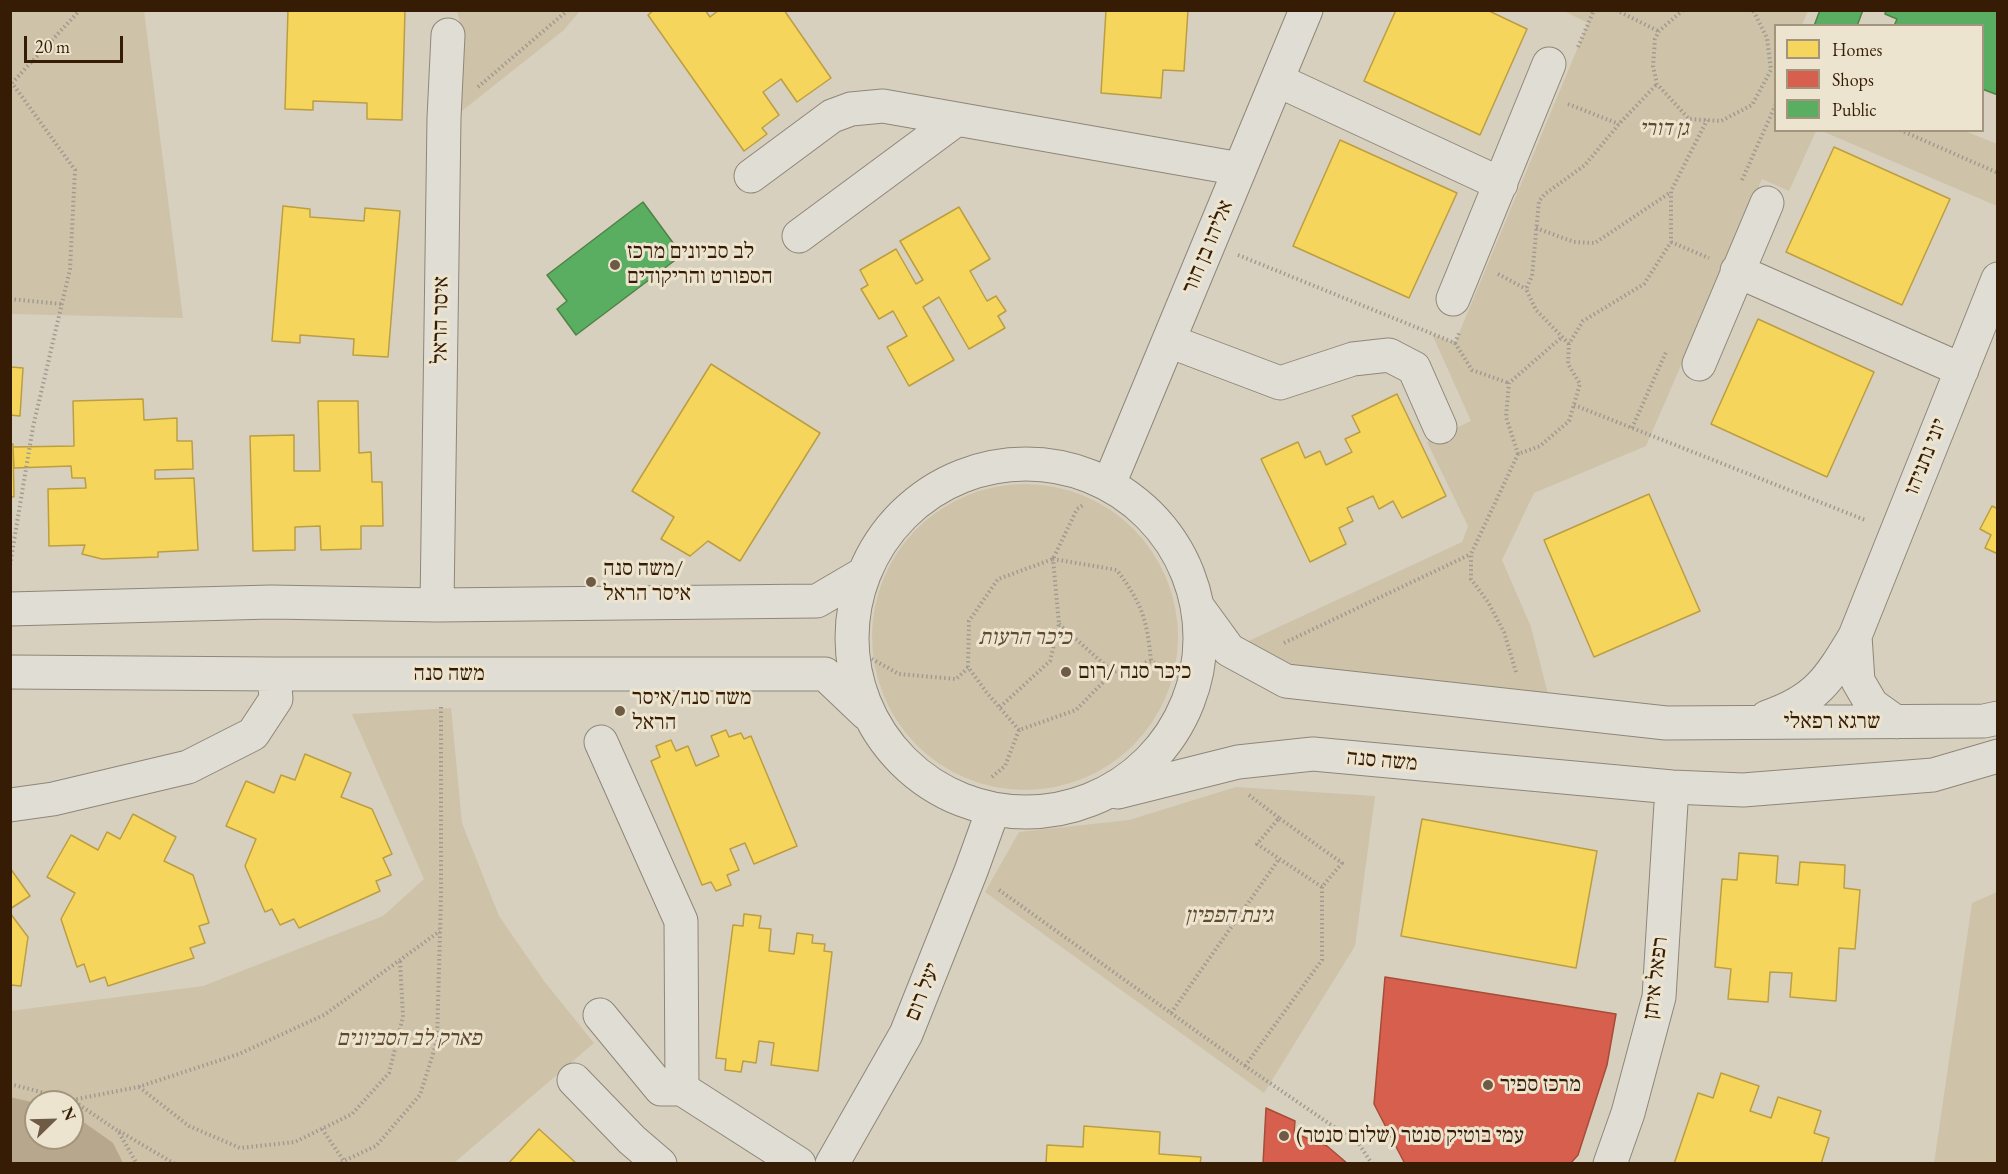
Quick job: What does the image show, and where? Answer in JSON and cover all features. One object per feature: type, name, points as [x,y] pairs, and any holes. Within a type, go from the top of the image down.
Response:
[{"type":"street","name":"אליהו בן חור","points":[[1109,484],[1306,10]]},
{"type":"street","name":"איסר הראל","points":[[437,605],[444,118],[448,35]]},
{"type":"street","points":[[1458,310],[1501,184],[1562,60]]},
{"type":"street","points":[[1277,80],[1501,184]]},
{"type":"street","points":[[751,176],[832,116],[851,110],[883,106],[1240,170]]},
{"type":"street","points":[[799,236],[957,119]]},
{"type":"street","points":[[1699,364],[1767,203]]},
{"type":"street","points":[[1737,271],[1962,370]]},
{"type":"street","name":"יוני נתניהו","points":[[1753,722],[1788,710],[1811,696],[1834,669],[1855,636],[1998,279]]},
{"type":"street","points":[[1169,341],[1280,383],[1353,359],[1389,355],[1413,368],[1440,427]]},
{"type":"street","points":[[994,465],[1053,465],[1109,484],[1150,516],[1181,557],[1197,606],[1200,646],[1194,685],[1173,732],[1140,771],[1096,798],[1046,812],[979,806],[926,781],[894,752],[870,717],[857,683],[852,648],[853,610],[863,574],[893,523],[939,485],[994,465]]},
{"type":"street","points":[[10,609],[271,602],[437,605],[817,602],[863,574]]},
{"type":"street","points":[[1197,606],[1229,650],[1286,681],[1527,708]]},
{"type":"street","name":"יוני נתניהו","points":[[1855,636],[1858,681],[1872,705],[1896,722]]},
{"type":"street","name":"משה סנה","points":[[10,672],[825,674],[870,717]]},
{"type":"street","points":[[10,805],[53,799],[188,767],[253,734],[276,699],[274,674]]},
{"type":"street","name":"שרגא רפאלי","points":[[1527,708],[1666,723],[1984,722],[1998,718]]},
{"type":"street","points":[[601,742],[681,921],[682,1089]]},
{"type":"street","name":"משה סנה","points":[[1096,798],[1238,762],[1313,754],[1672,787]]},
{"type":"street","points":[[1672,787],[1743,790],[1933,775],[1998,756]]},
{"type":"street","name":"רפאל איתן","points":[[1610,1164],[1628,1113],[1659,997],[1672,787]]},
{"type":"street","name":"יעל רום","points":[[832,1164],[906,1034],[971,871],[979,806]]},
{"type":"street","points":[[600,1015],[661,1089],[682,1089],[799,1164]]},
{"type":"street","points":[[574,1080],[632,1140],[660,1164]]},
{"type":"path","points":[[10,565],[33,427],[69,269],[75,171],[11,84],[80,10]]},
{"type":"path","points":[[444,118],[568,10]]},
{"type":"path","points":[[1562,60],[1594,10]]},
{"type":"path","points":[[1616,10],[1659,31]]},
{"type":"path","points":[[1683,10],[1659,31],[1655,39],[1653,66],[1657,84],[1689,119],[1721,122],[1752,105],[1773,72],[1767,38],[1753,10]]},
{"type":"path","points":[[1526,290],[1532,276],[1539,201],[1545,194],[1585,165],[1619,124],[1657,84]]},
{"type":"path","points":[[1567,104],[1619,124]]},
{"type":"path","points":[[1518,454],[1540,446],[1569,421],[1580,384],[1568,364],[1569,344],[1583,321],[1644,284],[1671,242],[1671,191],[1707,120]]},
{"type":"path","points":[[1905,132],[1998,173]]},
{"type":"path","points":[[1536,228],[1574,242],[1595,243],[1671,191]]},
{"type":"path","points":[[1671,242],[1737,271]]},
{"type":"path","points":[[1209,243],[1455,343],[1472,370],[1509,383]]},
{"type":"path","points":[[1497,273],[1526,290],[1536,310],[1569,344]]},
{"type":"path","points":[[10,299],[61,304]]},
{"type":"path","points":[[1455,343],[1458,310]]},
{"type":"path","points":[[1527,708],[1504,632],[1488,602],[1472,579],[1471,554],[1518,454],[1506,417],[1509,383],[1562,337]]},
{"type":"path","points":[[1574,405],[1896,532]]},
{"type":"path","points":[[1000,707],[1050,661],[1059,624],[1053,559],[1077,509],[1109,484]]},
{"type":"path","points":[[1248,660],[1471,554]]},
{"type":"path","points":[[1020,730],[968,667],[969,621],[998,579],[1053,559],[1117,570],[1135,595],[1147,626],[1151,661]]},
{"type":"path","points":[[1059,624],[1113,672]]},
{"type":"path","points":[[852,648],[899,674],[956,679],[968,667]]},
{"type":"path","points":[[979,806],[1005,766],[1020,730],[1076,710],[1113,672],[1151,661],[1194,685]]},
{"type":"path","points":[[337,1164],[376,1146],[420,1095],[437,1041],[440,931],[441,674]]},
{"type":"path","points":[[1245,1066],[1322,960],[1322,887],[1342,862],[1279,818],[1257,844],[1322,887]]},
{"type":"path","points":[[1171,1013],[1279,859]]},
{"type":"path","points":[[971,871],[1245,1066],[1359,1144],[1372,1164]]},
{"type":"path","points":[[84,1098],[138,1087],[239,1054],[324,1015],[440,931]]},
{"type":"path","points":[[138,1087],[189,1126],[240,1148],[295,1142],[322,1129],[352,1114],[389,1073],[403,1017],[400,960]]},
{"type":"path","points":[[10,1084],[33,1090]]},
{"type":"path","points":[[84,1108],[175,1164]]},
{"type":"path","points":[[322,1129],[344,1162]]},
{"type":"path","points":[[118,1131],[138,1164]]},
{"type":"green space","points":[[11,10],[144,11],[183,318],[11,314]]},
{"type":"green space","points":[[457,11],[580,11],[564,30],[458,114],[460,22]]},
{"type":"green space","name":"גן דורי","points":[[1564,11],[1808,11],[1802,24],[1774,24],[1774,132],[1816,132],[1789,191],[1762,179],[1646,446],[1534,493],[1502,560],[1531,627],[1552,710],[1286,681],[1229,650],[1462,542],[1468,526],[1427,442],[1471,421],[1432,334],[1455,343],[1588,23]]},
{"type":"green space","points":[[1824,132],[1967,132],[1997,144],[1997,206]]},
{"type":"green space","name":"כיכר הרעות","points":[[1025,484],[1055,487],[1084,495],[1110,510],[1133,529],[1152,552],[1167,578],[1175,607],[1178,637],[1175,667],[1167,696],[1152,722],[1133,745],[1110,764],[1084,779],[1055,787],[1025,790],[995,787],[966,779],[940,764],[917,745],[898,722],[883,696],[875,667],[872,637],[875,607],[883,578],[898,552],[917,529],[940,510],[966,495],[995,487]]},
{"type":"green space","name":"פארק לב הסביונים","points":[[451,708],[462,823],[499,916],[544,981],[594,1043],[454,1163],[11,1163],[10,1011],[203,986],[383,916],[424,879],[352,714]]},
{"type":"green space","name":"גינת הפפיון","points":[[1236,787],[1375,796],[1355,946],[1264,1093],[985,892],[1019,832],[1129,820]]},
{"type":"green space","points":[[1997,892],[1997,1163],[1934,1163],[1972,903]]},
{"type":"shaded area","points":[[10,1097],[24,1100],[24,1150],[84,1150],[84,1122],[113,1143],[123,1163],[11,1163]]},
{"type":"building: Homes","points":[[288,10],[405,10],[402,120],[367,119],[367,103],[313,101],[313,110],[285,109]]},
{"type":"building: Homes","points":[[654,10],[705,10],[710,17],[719,10],[784,10],[831,78],[797,102],[781,79],[763,92],[779,115],[762,128],[767,134],[744,151],[648,15]]},
{"type":"building: Homes","points":[[1106,10],[1188,10],[1184,71],[1163,70],[1161,98],[1101,93]]},
{"type":"building: Homes","points":[[1396,10],[1487,10],[1527,29],[1480,135],[1364,81]]},
{"type":"building: Homes","points":[[1340,140],[1457,193],[1409,298],[1293,246]]},
{"type":"building: Homes","points":[[1834,147],[1950,199],[1902,305],[1786,252]]},
{"type":"building: Homes","points":[[283,206],[310,209],[310,217],[364,221],[365,208],[400,211],[388,357],[353,355],[354,339],[300,335],[300,343],[272,341]]},
{"type":"building: Homes","points":[[959,207],[990,259],[970,271],[987,301],[996,296],[1006,311],[998,316],[1005,328],[969,349],[939,297],[923,307],[954,360],[909,386],[887,347],[907,336],[893,311],[879,319],[861,289],[868,285],[860,270],[896,249],[916,284],[923,280],[900,241]]},
{"type":"building: Homes","points":[[1758,319],[1874,372],[1827,477],[1711,424]]},
{"type":"building: Homes","points":[[10,352],[11,367],[23,368],[20,416],[10,415]]},
{"type":"building: Homes","points":[[711,364],[820,433],[740,561],[708,541],[690,556],[661,539],[674,517],[632,491]]},
{"type":"building: Homes","points":[[1397,394],[1446,496],[1402,518],[1393,501],[1379,509],[1373,496],[1347,508],[1353,521],[1339,528],[1346,544],[1310,562],[1261,459],[1298,442],[1305,458],[1320,451],[1326,465],[1352,452],[1345,439],[1360,432],[1352,416]]},
{"type":"building: Homes","points":[[143,399],[144,420],[177,418],[177,441],[192,441],[193,469],[155,470],[155,479],[194,478],[198,550],[158,552],[158,557],[102,559],[82,554],[85,545],[49,546],[48,489],[86,488],[85,478],[72,478],[71,466],[14,468],[13,447],[74,446],[73,401]]},
{"type":"building: Homes","points":[[318,401],[358,401],[359,453],[371,452],[372,482],[382,482],[383,526],[361,526],[361,549],[321,550],[320,526],[295,527],[295,550],[253,551],[250,436],[294,435],[294,471],[320,471]]},
{"type":"building: Homes","points":[[10,444],[13,444],[14,497],[10,496]]},
{"type":"building: Homes","points":[[1649,494],[1700,611],[1594,657],[1544,540]]},
{"type":"building: Homes","points":[[1992,506],[1998,509],[1998,554],[1985,548],[1991,535],[1980,529]]},
{"type":"building: Homes","points":[[726,730],[729,737],[741,733],[744,739],[751,736],[797,846],[754,864],[745,843],[730,849],[739,870],[727,875],[731,885],[716,891],[711,882],[702,885],[651,761],[660,757],[656,746],[671,740],[676,751],[688,746],[696,766],[719,756],[711,736]]},
{"type":"building: Homes","points":[[305,754],[351,773],[341,797],[372,809],[392,854],[383,858],[391,875],[376,881],[380,891],[299,928],[294,919],[280,925],[272,909],[265,912],[245,866],[256,839],[226,826],[246,781],[274,793],[281,775],[295,780]]},
{"type":"building: Homes","points":[[133,814],[176,837],[164,861],[193,875],[209,923],[199,926],[205,943],[190,948],[194,958],[108,986],[105,977],[90,982],[84,964],[77,967],[61,919],[75,893],[47,877],[71,835],[98,850],[107,832],[120,839]]},
{"type":"building: Homes","points":[[1422,819],[1597,851],[1576,968],[1401,936]]},
{"type":"building: Homes","points":[[1739,853],[1778,856],[1776,883],[1798,885],[1800,862],[1845,865],[1844,888],[1860,890],[1855,949],[1839,948],[1836,1001],[1790,997],[1792,973],[1770,972],[1768,1002],[1728,999],[1731,969],[1715,967],[1722,879],[1737,880]]},
{"type":"building: Homes","points":[[10,868],[30,896],[10,909]]},
{"type":"building: Homes","points":[[10,913],[28,937],[21,986],[11,985],[10,989]]},
{"type":"building: Homes","points":[[744,914],[761,916],[759,928],[771,929],[769,951],[794,954],[797,933],[813,935],[812,943],[825,944],[824,951],[832,952],[818,1071],[771,1065],[774,1043],[759,1041],[756,1063],[743,1061],[741,1072],[725,1070],[726,1059],[716,1058],[733,925],[743,926]]},
{"type":"building: Homes","points":[[1721,1073],[1759,1086],[1750,1111],[1771,1118],[1778,1097],[1821,1111],[1814,1133],[1829,1138],[1821,1164],[1674,1164],[1698,1093],[1713,1098]]},
{"type":"building: Homes","points":[[1084,1126],[1160,1132],[1159,1154],[1201,1157],[1200,1164],[1046,1164],[1047,1145],[1083,1147]]},
{"type":"building: Homes","points":[[539,1129],[576,1163],[508,1164]]},
{"type":"building: Shops","name":"מרכז ספיר","points":[[1385,977],[1616,1014],[1607,1065],[1578,1155],[1570,1164],[1405,1164],[1374,1104]]},
{"type":"building: Shops","name":"עמי בוטיק סנטר (שלום סנטר)","points":[[1266,1108],[1295,1121],[1294,1133],[1327,1146],[1348,1164],[1263,1164]]},
{"type":"building: Public","points":[[1820,10],[1863,10],[1858,24],[1815,24]]},
{"type":"building: Public","points":[[1886,10],[1998,10],[1998,95],[1984,90],[1984,24],[1895,24],[1897,19],[1885,14]]},
{"type":"building: Public","name":"לב סביונים מרכז הספורט והריקודים","points":[[643,202],[682,255],[576,335],[557,309],[567,301],[547,275]]},
{"type":"place","name":"לב סביונים מרכז הספורט והריקודים","points":[[615,265]]},
{"type":"place","name":"משה סנה/ איסר הראל","points":[[591,582]]},
{"type":"place","name":"כיכר סנה /רום","points":[[1066,672]]},
{"type":"place","name":"משה סנה/איסר הראל","points":[[620,711]]},
{"type":"place","name":"מרכז ספיר","points":[[1488,1085]]},
{"type":"place","name":"עמי בוטיק סנטר (שלום סנטר)","points":[[1284,1136]]}]
